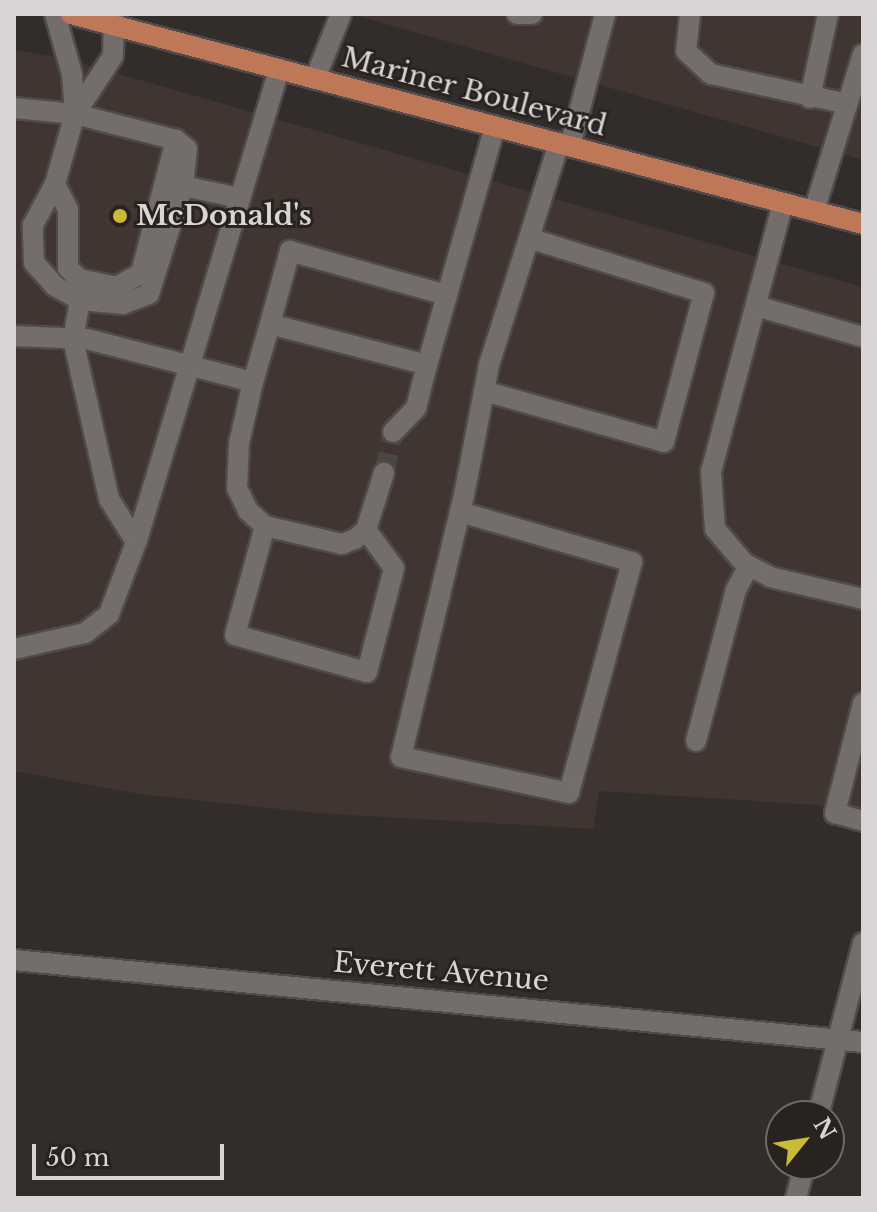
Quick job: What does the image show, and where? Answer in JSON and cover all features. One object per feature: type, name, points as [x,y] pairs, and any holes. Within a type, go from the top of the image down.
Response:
[{"type":"main road","name":"Mariner Boulevard","points":[[71,14],[116,20],[315,79],[863,224]]},
{"type":"street","points":[[55,14],[72,74],[75,114]]},
{"type":"street","points":[[315,79],[341,14]]},
{"type":"street","points":[[517,14],[532,14]]},
{"type":"street","points":[[460,512],[632,562],[569,793],[401,757],[460,512],[484,391],[529,238],[564,145],[605,14]]},
{"type":"street","points":[[690,14],[686,51],[695,63],[736,83],[847,104]]},
{"type":"street","points":[[810,98],[828,14]]},
{"type":"street","points":[[14,108],[75,114],[176,140],[187,149],[183,186],[149,294],[123,304],[80,300],[55,286],[34,263],[33,225],[55,184],[75,114],[113,56],[116,20]]},
{"type":"street","points":[[814,211],[863,54]]},
{"type":"street","points":[[14,649],[85,633],[109,614],[136,542],[279,69]]},
{"type":"street","points":[[393,432],[416,408],[495,126]]},
{"type":"street","points":[[55,184],[68,210],[68,268],[79,279],[117,287],[141,273],[176,140]]},
{"type":"street","points":[[183,186],[240,198]]},
{"type":"street","points":[[783,203],[711,471],[710,502],[715,529],[749,566],[770,577],[863,599]]},
{"type":"street","points":[[484,391],[664,442],[704,293],[529,238]]},
{"type":"street","points":[[384,473],[366,530],[342,544],[265,526],[248,511],[237,488],[239,443],[290,251],[447,295]]},
{"type":"street","points":[[80,300],[73,339],[109,499],[136,542]]},
{"type":"street","points":[[756,306],[863,337]]},
{"type":"street","points":[[270,324],[427,365]]},
{"type":"street","points":[[14,336],[73,339],[190,362],[253,382]]},
{"type":"street","points":[[265,526],[235,635],[367,672],[394,568],[366,530]]},
{"type":"street","points":[[696,741],[736,590],[749,566]]},
{"type":"street","points":[[863,703],[835,813],[863,821]]},
{"type":"street","points":[[822,1100],[863,943]]},
{"type":"street","name":"Everett Avenue","points":[[14,960],[863,1042]]},
{"type":"shaded area","points":[[351,14],[863,14],[863,160]]},
{"type":"shaded area","points":[[14,50],[66,59],[863,287],[863,828],[818,805],[599,791],[593,829],[317,813],[139,794],[14,771]]},
{"type":"tunnel","points":[[384,473],[393,432]]},
{"type":"place","name":"McDonald's","points":[[120,216]]}]
